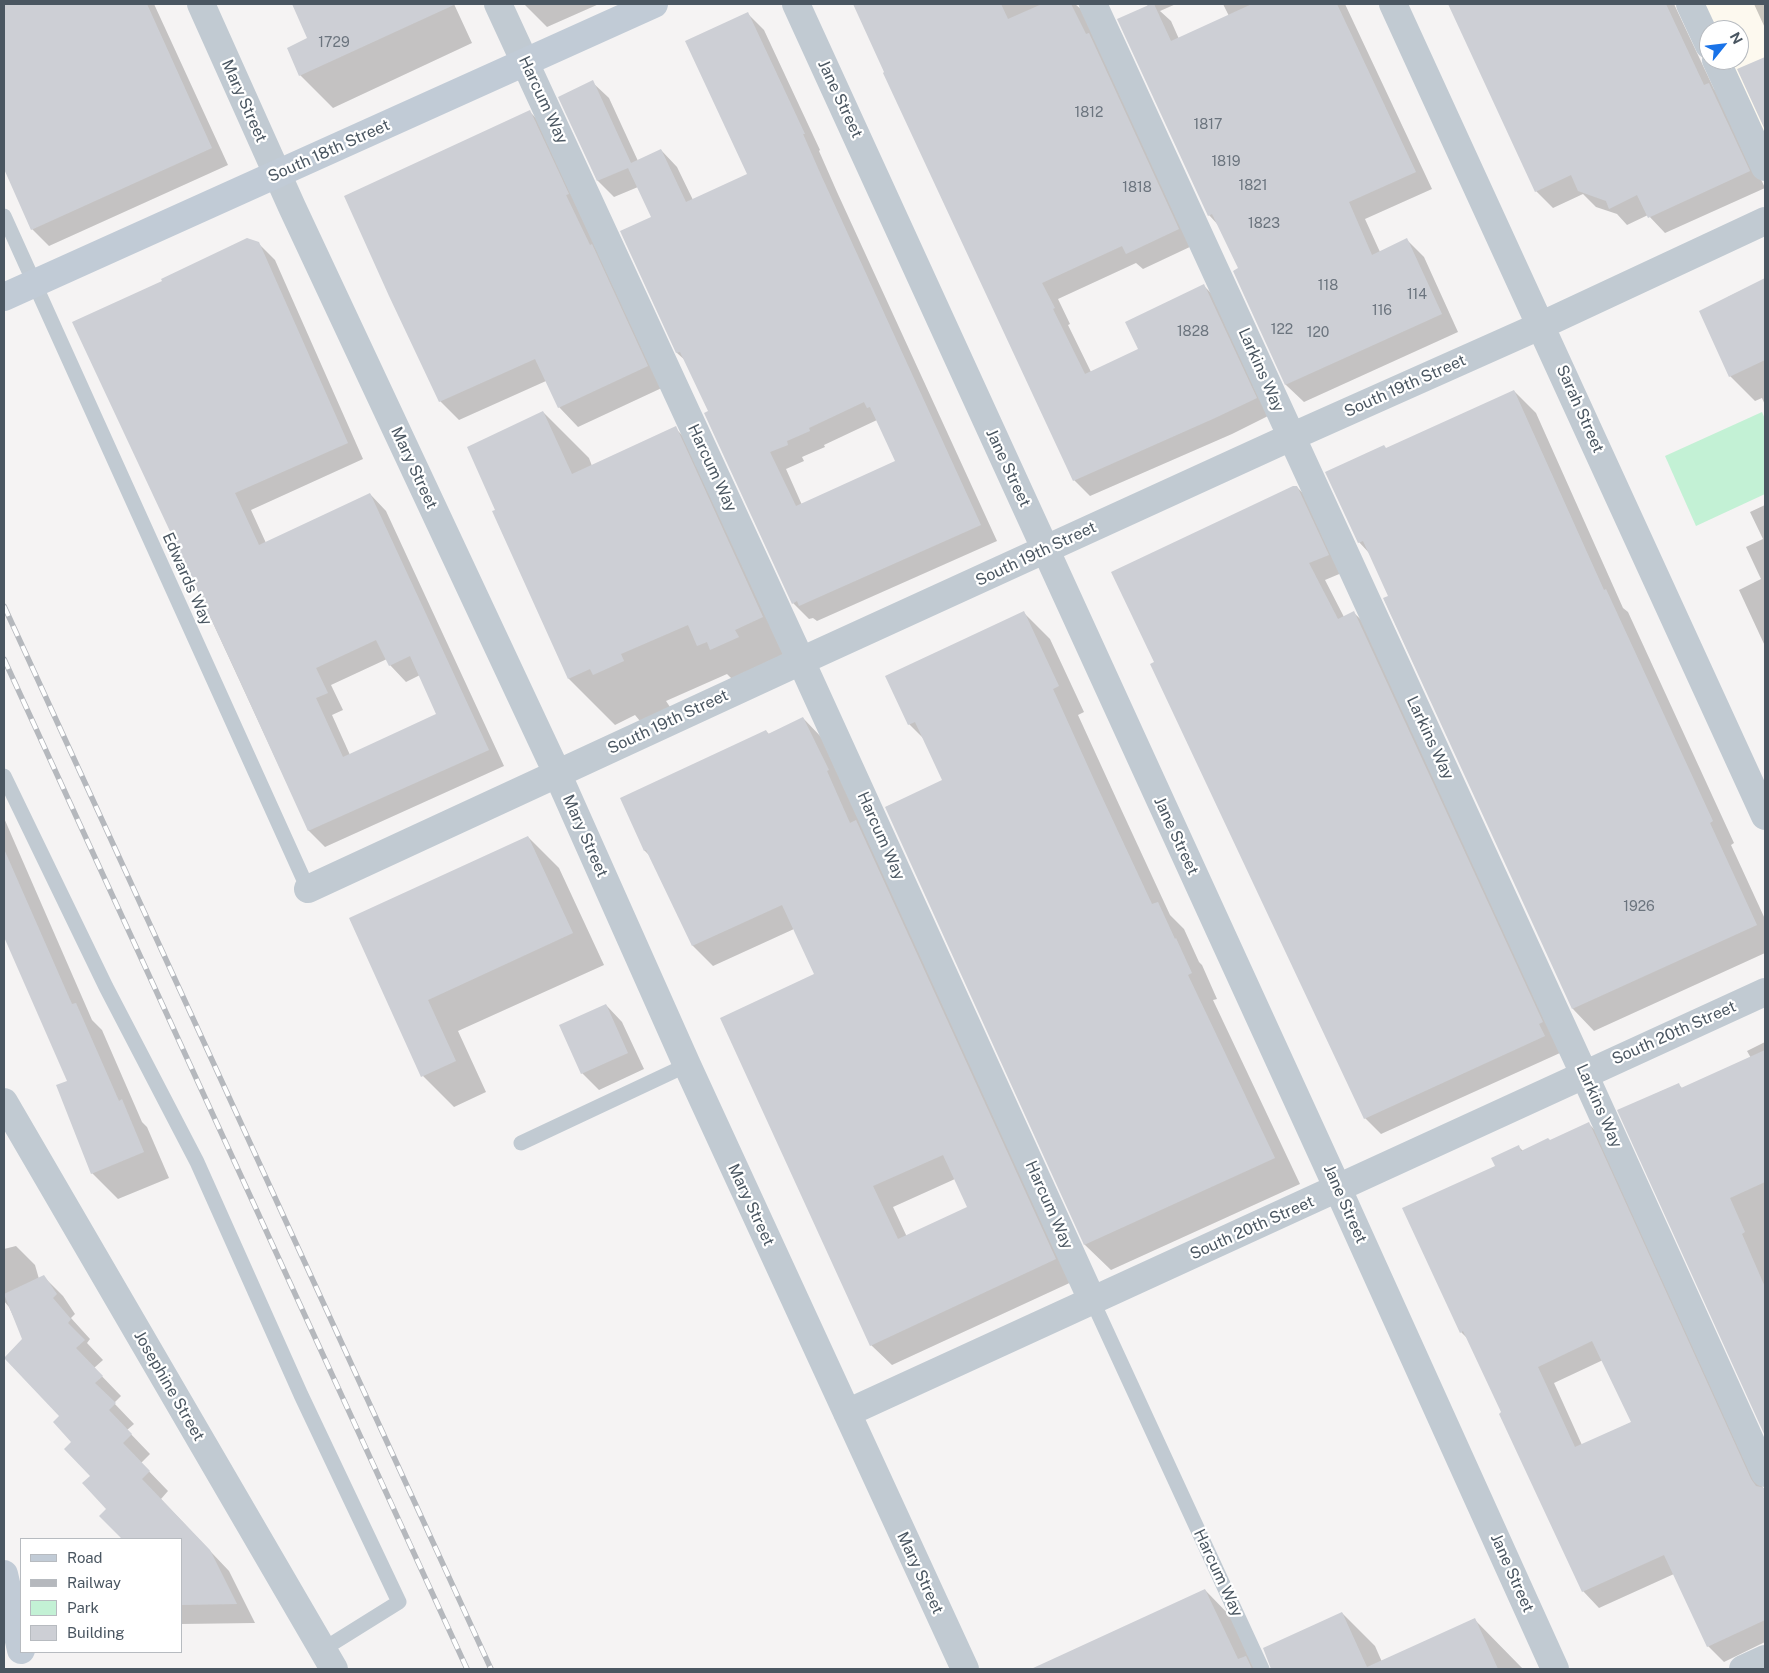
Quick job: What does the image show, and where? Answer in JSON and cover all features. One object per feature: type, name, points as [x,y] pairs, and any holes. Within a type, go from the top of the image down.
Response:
[{"type":"main road","name":"South 18th Street","points":[[4,297],[654,4]]},
{"type":"main road","points":[[4,1574],[20,1646]]},
{"type":"main road","points":[[22,1653],[26,1669]]},
{"type":"street","name":"Mary Street","points":[[201,4],[278,174],[557,773],[687,1065],[965,1669]]},
{"type":"street","name":"Harcum Way","points":[[498,4],[801,661],[1092,1300]]},
{"type":"street","name":"Jane Street","points":[[796,4],[1338,1189],[1555,1669]]},
{"type":"street","name":"Larkins Way","points":[[1093,4],[1765,1473]]},
{"type":"street","name":"Sarah Street","points":[[1393,4],[1542,325],[1765,816]]},
{"type":"street","points":[[1690,4],[1699,23]]},
{"type":"street","points":[[1721,70],[1765,167]]},
{"type":"street","name":"South 19th Street","points":[[308,889],[801,661],[1291,437],[1542,325],[1765,221]]},
{"type":"street","name":"South 20th Street","points":[[847,1413],[1765,992]]},
{"type":"street","name":"Josephine Street","points":[[4,1102],[328,1660]]},
{"type":"street","points":[[1743,1669],[1765,1659]]},
{"type":"lane","name":"Edwards Way","points":[[4,216],[308,889]]},
{"type":"lane","points":[[4,776],[106,987],[197,1162],[301,1395],[399,1602],[328,1660]]},
{"type":"lane","points":[[521,1143],[687,1065]]},
{"type":"lane","name":"Harcum Way","points":[[1092,1300],[1262,1669]]},
{"type":"shaded area","points":[[1687,4],[1765,4],[1765,174],[1718,70],[1749,70],[1749,20],[1701,20]]},
{"type":"green space","points":[[1762,412],[1765,419],[1765,494],[1696,526],[1665,456]]},
{"type":"building","points":[[4,4],[147,4],[212,148],[31,230],[4,169]]},
{"type":"building","points":[[292,4],[456,4],[299,76],[287,48],[307,38]]},
{"type":"building","points":[[853,4],[1001,4],[1008,19],[1042,4],[1071,4],[1086,34],[1089,33],[1179,229],[1126,254],[1122,246],[1042,283],[1055,308],[1053,309],[1085,374],[1138,349],[1125,322],[1204,284],[1257,398],[1073,481],[883,73]]},
{"type":"building","points":[[1154,4],[1171,41],[1252,4],[1337,4],[1416,172],[1349,202],[1372,255],[1407,238],[1442,314],[1285,385],[1233,271],[1238,268],[1212,214],[1208,216],[1117,19]]},
{"type":"building","points":[[1448,4],[1666,4],[1704,85],[1709,83],[1750,171],[1648,218],[1637,195],[1609,209],[1606,201],[1578,191],[1571,175],[1535,192]]},
{"type":"building","points":[[748,12],[981,525],[799,606],[797,601],[792,604],[704,413],[708,411],[680,352],[676,353],[620,231],[651,217],[628,168],[597,181],[558,97],[593,80],[631,163],[661,149],[686,202],[747,174],[685,41]],"holes":[[[864,402],[867,408],[870,407],[895,461],[796,506],[770,452],[788,445],[787,441],[810,431],[809,428]]]},
{"type":"building","points":[[1765,57],[1765,130],[1737,70],[1749,70],[1749,64]]},
{"type":"building","points":[[530,110],[569,194],[566,195],[590,245],[592,244],[648,366],[558,408],[535,359],[439,402],[344,196]]},
{"type":"building","points":[[247,238],[259,242],[348,443],[235,493],[259,545],[370,493],[489,750],[308,831],[72,322],[162,281],[161,279]],"holes":[[[376,640],[389,666],[410,656],[436,714],[343,757],[316,698],[328,693],[316,668]]]},
{"type":"building","points":[[1765,278],[1765,360],[1729,377],[1699,311]]},
{"type":"building","points":[[1514,390],[1604,590],[1606,589],[1713,821],[1710,823],[1757,925],[1572,1009],[1383,598],[1388,596],[1363,541],[1358,543],[1325,472],[1384,445],[1386,448]]},
{"type":"building","points":[[543,411],[572,474],[676,426],[763,617],[735,630],[739,637],[710,650],[707,642],[697,646],[688,625],[621,654],[624,661],[593,675],[590,669],[568,679],[492,511],[495,510],[467,447]]},
{"type":"building","points":[[1293,486],[1297,486],[1329,555],[1309,563],[1338,619],[1354,611],[1543,1022],[1539,1024],[1545,1036],[1364,1119],[1150,664],[1154,662],[1111,572]]},
{"type":"building","points":[[1024,611],[1059,686],[1053,689],[1095,782],[1152,904],[1158,902],[1176,938],[1192,973],[1188,975],[1275,1158],[1084,1245],[885,807],[942,780],[915,722],[908,725],[885,676]]},
{"type":"building","points":[[803,717],[829,770],[827,771],[850,823],[856,820],[1056,1259],[870,1346],[720,1018],[814,974],[782,905],[692,946],[646,850],[644,851],[620,798],[766,730],[768,734]],"holes":[[[943,1155],[967,1207],[898,1239],[873,1186]]]},
{"type":"building","points":[[528,836],[573,933],[428,1000],[456,1061],[421,1077],[349,918]]},
{"type":"building","points":[[4,849],[72,1004],[76,1003],[119,1101],[122,1099],[144,1152],[91,1174],[56,1085],[67,1081],[4,937]]},
{"type":"building","points":[[606,1004],[628,1053],[581,1074],[559,1025]]},
{"type":"building","points":[[1765,1050],[1765,1182],[1730,1198],[1745,1232],[1742,1234],[1765,1287],[1765,1436],[1617,1110],[1679,1083],[1681,1088]]},
{"type":"building","points":[[1589,1122],[1751,1479],[1756,1486],[1765,1488],[1765,1620],[1707,1647],[1664,1555],[1582,1592],[1499,1414],[1501,1412],[1463,1331],[1460,1333],[1402,1208],[1495,1166],[1491,1158],[1519,1145],[1521,1151],[1548,1138],[1550,1140]],"holes":[[[1592,1341],[1631,1422],[1575,1447],[1538,1367]]]},
{"type":"building","points":[[44,1275],[57,1294],[53,1298],[71,1319],[68,1323],[85,1340],[76,1348],[103,1376],[95,1383],[116,1403],[109,1410],[132,1434],[123,1443],[150,1471],[142,1479],[210,1550],[237,1604],[182,1605],[182,1538],[121,1538],[99,1516],[106,1509],[82,1483],[90,1476],[64,1449],[71,1442],[53,1422],[59,1416],[4,1358],[22,1339],[4,1294]]},
{"type":"building","points":[[1205,1589],[1238,1659],[1246,1656],[1252,1669],[1031,1669]]},
{"type":"building","points":[[1342,1612],[1367,1667],[1475,1618],[1498,1669],[1271,1669],[1263,1648]]},
{"type":"railway","points":[[4,606],[491,1669]]},
{"type":"railway","points":[[4,659],[467,1669]]}]
